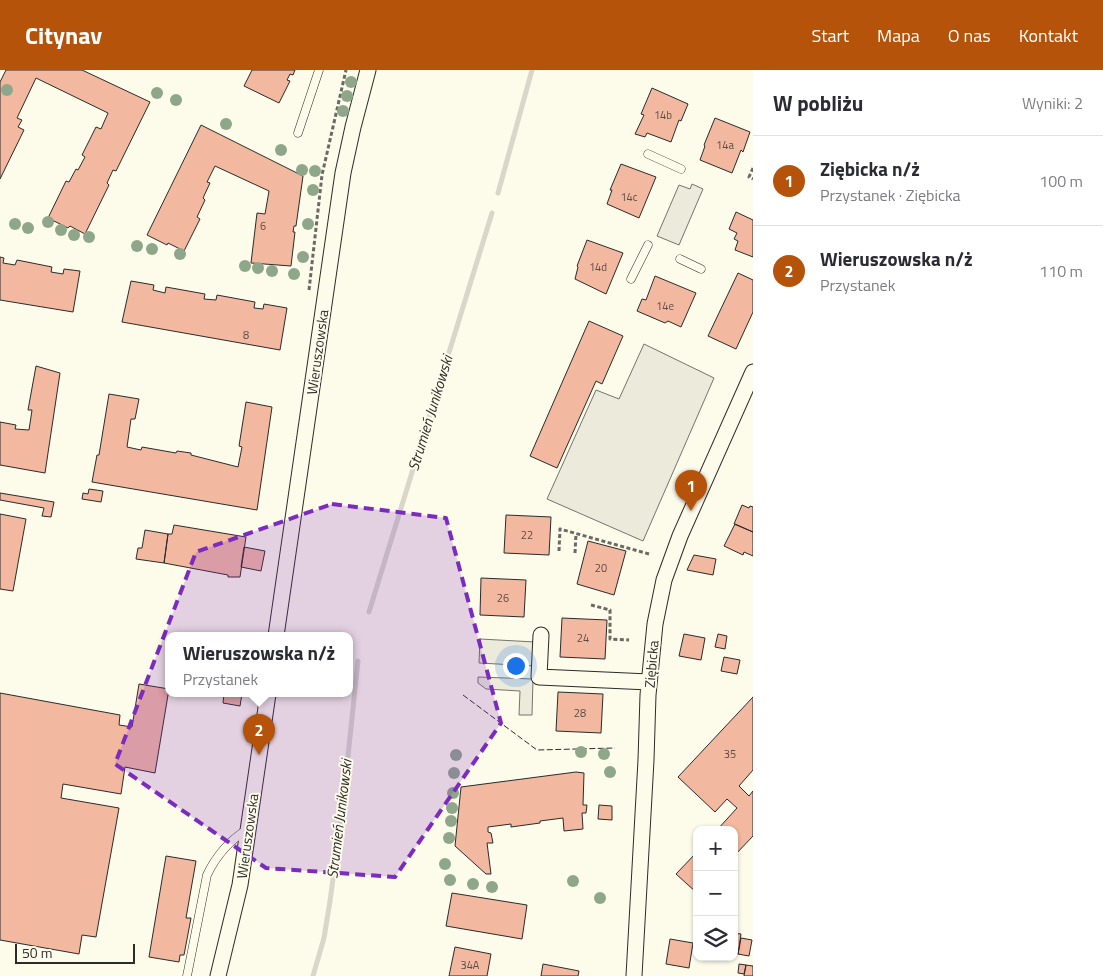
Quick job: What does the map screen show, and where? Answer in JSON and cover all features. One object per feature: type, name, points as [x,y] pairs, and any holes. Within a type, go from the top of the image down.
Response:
[{"type":"street","name":"Wieruszowska","points":[[277,632],[343,173],[368,70]]},
{"type":"street","name":"Ziębicka","points":[[634,976],[649,682],[655,624],[664,580],[680,536],[753,372]]},
{"type":"street","points":[[541,635],[539,677],[649,682]]},
{"type":"street","name":"Wieruszowska","points":[[218,976],[235,911],[268,697]]},
{"type":"lane","points":[[298,133],[319,70]]},
{"type":"lane","points":[[648,154],[681,169]]},
{"type":"lane","points":[[631,279],[648,245]]},
{"type":"lane","points":[[680,260],[701,269]]},
{"type":"lane","points":[[187,976],[207,875],[213,862],[231,842],[248,829]]},
{"type":"path","points":[[309,290],[322,175],[346,70]]},
{"type":"path","points":[[753,168],[749,177],[753,179]]},
{"type":"path","points":[[559,551],[560,529],[649,554]]},
{"type":"path","points":[[575,554],[576,534]]},
{"type":"path","points":[[591,605],[610,610],[610,639],[629,640]]},
{"type":"highlighted area","points":[[332,504],[446,518],[501,723],[395,877],[266,868],[115,764],[196,552]]},
{"type":"shaded area","points":[[692,184],[703,189],[679,245],[657,236],[679,185],[690,189]]},
{"type":"shaded area","points":[[644,344],[714,378],[643,541],[547,499],[596,390],[619,399]]},
{"type":"shaded area","points":[[480,639],[535,642],[534,666],[479,663]]},
{"type":"shaded area","points":[[478,677],[533,679],[532,715],[519,715],[520,691],[486,689],[478,683]]},
{"type":"building","points":[[6,70],[82,70],[150,102],[116,171],[113,170],[107,183],[109,185],[85,234],[48,218],[66,181],[69,182],[85,157],[82,155],[96,127],[101,129],[108,113],[36,78],[17,118],[22,120],[18,127],[24,130],[0,179],[0,82]]},
{"type":"building","points":[[252,70],[295,70],[293,75],[290,74],[287,80],[290,81],[279,103],[244,86]]},
{"type":"building","points":[[652,88],[688,104],[681,121],[679,120],[671,142],[647,133],[645,137],[635,134],[644,115],[641,114]]},
{"type":"building","points":[[715,118],[750,132],[743,152],[741,150],[732,173],[700,160]]},
{"type":"building","points":[[201,125],[303,176],[296,226],[294,226],[293,232],[295,232],[291,266],[251,263],[257,213],[265,214],[269,191],[215,166],[207,182],[210,183],[197,217],[200,219],[184,251],[147,235]]},
{"type":"building","points":[[621,164],[656,177],[639,218],[607,204],[612,190],[610,190]]},
{"type":"building","points":[[736,212],[753,220],[753,257],[735,250],[738,241],[734,239],[737,233],[729,229]]},
{"type":"building","points":[[587,240],[623,253],[606,294],[575,279],[577,266]]},
{"type":"building","points":[[0,257],[4,258],[3,263],[15,265],[17,260],[52,267],[51,272],[63,274],[64,269],[80,271],[73,312],[0,300]]},
{"type":"building","points":[[738,273],[753,280],[753,312],[736,349],[708,336]]},
{"type":"building","points":[[655,276],[696,293],[681,327],[668,321],[665,323],[637,311],[642,299],[646,300]]},
{"type":"building","points":[[131,281],[154,285],[153,290],[165,293],[166,287],[205,294],[204,299],[216,300],[217,295],[255,302],[254,308],[263,309],[264,304],[287,308],[280,350],[122,322]]},
{"type":"building","points":[[589,321],[623,336],[602,384],[596,381],[557,468],[530,456]]},
{"type":"building","points":[[36,366],[60,373],[45,473],[0,465],[0,422],[16,425],[15,429],[29,430],[32,410],[28,410]]},
{"type":"building","points":[[109,394],[139,399],[135,419],[131,419],[127,447],[141,450],[142,447],[176,453],[177,451],[191,453],[191,455],[238,467],[242,447],[239,446],[246,402],[272,407],[257,510],[92,482],[97,455],[99,455]]},
{"type":"building","points":[[89,489],[103,491],[101,502],[82,499],[83,493],[88,494]]},
{"type":"building","points":[[0,493],[54,502],[51,517],[42,516],[44,508],[0,500]]},
{"type":"building","points":[[742,505],[749,508],[750,506],[753,507],[753,532],[734,524]]},
{"type":"building","points":[[0,514],[26,519],[13,591],[0,589]]},
{"type":"building","points":[[506,515],[551,517],[549,555],[504,553]]},
{"type":"building","points":[[735,524],[753,532],[753,556],[744,552],[743,555],[724,546]]},
{"type":"building","points":[[174,525],[246,537],[240,577],[228,577],[228,575],[164,563],[168,534],[172,534]]},
{"type":"building","points":[[145,530],[168,534],[164,563],[136,559],[138,548],[142,548]]},
{"type":"building","points":[[588,541],[626,551],[614,595],[577,584]]},
{"type":"building","points":[[244,547],[265,551],[261,571],[241,567]]},
{"type":"building","points":[[694,555],[716,559],[713,575],[687,570]]},
{"type":"building","points":[[481,578],[526,580],[524,617],[480,615]]},
{"type":"building","points":[[562,618],[607,620],[605,659],[560,657]]},
{"type":"building","points":[[684,634],[705,638],[701,660],[679,656]]},
{"type":"building","points":[[718,634],[727,636],[725,649],[715,647]]},
{"type":"building","points":[[724,657],[740,660],[737,674],[721,671]]},
{"type":"building","points":[[139,684],[165,688],[165,697],[168,697],[155,773],[125,767],[121,794],[63,784],[61,798],[119,808],[96,937],[82,935],[79,954],[0,940],[0,693],[120,715],[119,725],[132,727]]},
{"type":"building","points":[[558,692],[603,694],[601,733],[556,731]]},
{"type":"building","points":[[224,697],[242,697],[240,706],[223,703]]},
{"type":"building","points":[[753,697],[753,770],[739,786],[749,796],[753,791],[753,836],[738,852],[738,826],[721,826],[737,808],[727,799],[715,812],[678,777]]},
{"type":"building","points":[[576,772],[584,773],[583,805],[587,805],[586,813],[582,813],[583,829],[564,831],[563,818],[511,827],[511,824],[488,827],[493,843],[487,843],[491,874],[486,874],[455,846],[461,787]]},
{"type":"building","points":[[599,805],[612,806],[612,820],[598,819]]},
{"type":"building","points":[[166,856],[196,861],[186,918],[191,918],[184,955],[180,955],[179,962],[149,957]]},
{"type":"building","points":[[693,856],[693,889],[676,874]]},
{"type":"building","points":[[452,893],[527,905],[522,939],[446,926]]},
{"type":"building","points":[[738,934],[741,934],[738,954]]},
{"type":"building","points":[[741,938],[752,940],[749,956],[738,954]]},
{"type":"building","points":[[670,939],[693,943],[689,968],[666,964]]},
{"type":"building","points":[[455,947],[491,954],[487,976],[449,976]]},
{"type":"building","points":[[543,964],[579,971],[578,976],[541,976]]},
{"type":"building","points":[[739,964],[746,965],[744,974],[738,973]]},
{"type":"building","points":[[746,965],[753,966],[753,976],[744,976]]},
{"type":"waterway","name":"Strumień Junikowski","points":[[498,193],[532,70]]},
{"type":"waterway","name":"Strumień Junikowski","points":[[369,612],[492,213]]},
{"type":"waterway","name":"Strumień Junikowski","points":[[313,976],[324,938],[330,901],[342,813],[358,661]]},
{"type":"fence","points":[[463,695],[537,750],[615,748]]},
{"type":"place","name":"Ziębicka n/ż","points":[[691,511]]},
{"type":"place","name":"Wieruszowska n/ż","points":[[259,755]]}]
